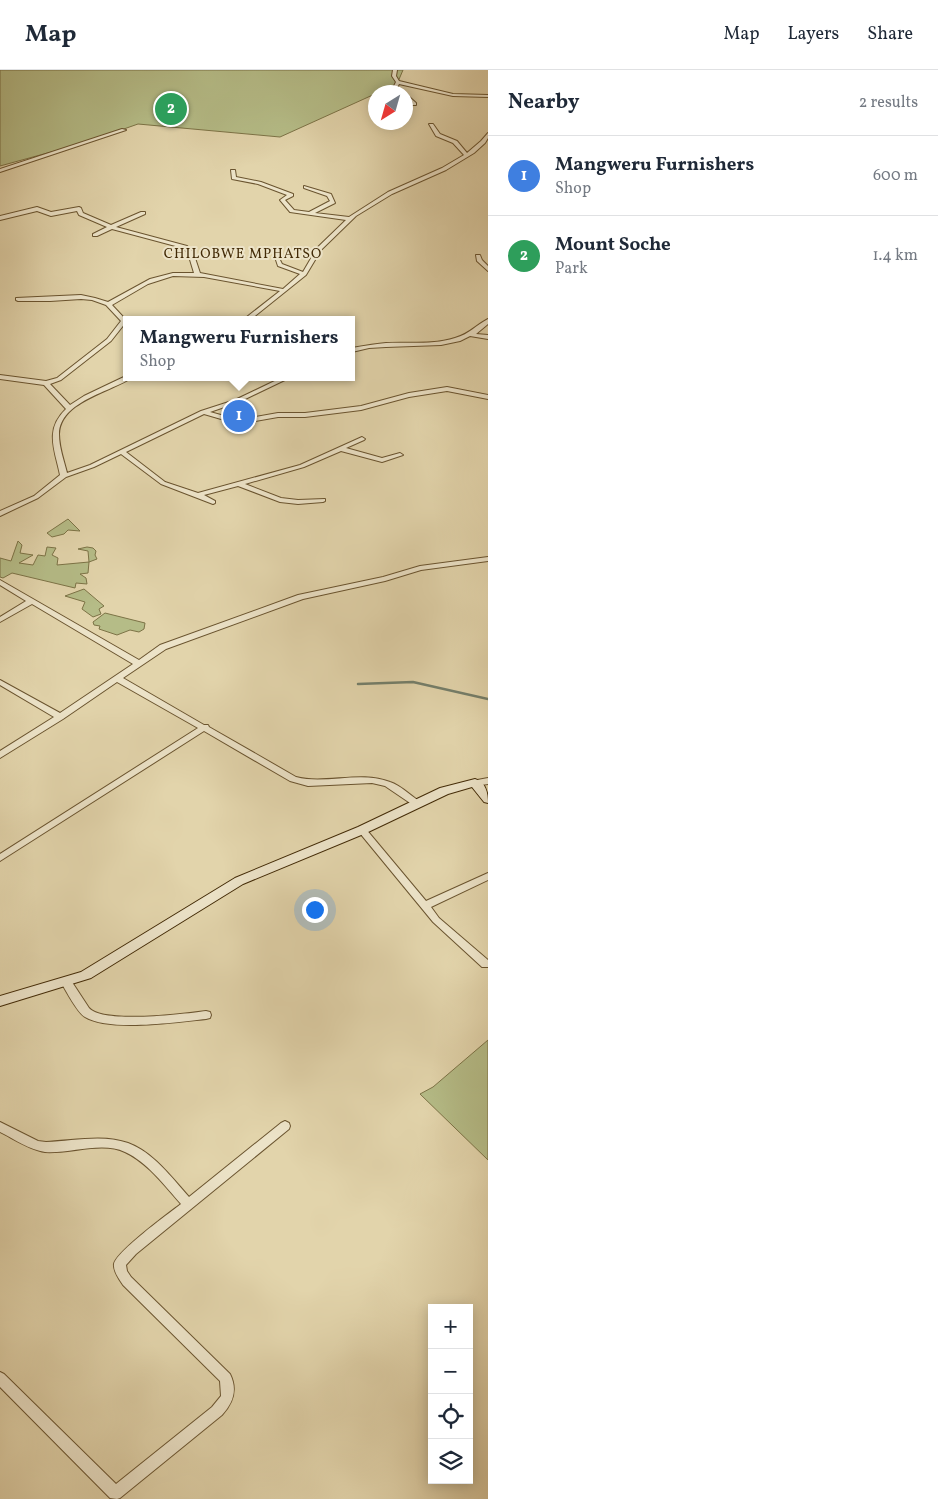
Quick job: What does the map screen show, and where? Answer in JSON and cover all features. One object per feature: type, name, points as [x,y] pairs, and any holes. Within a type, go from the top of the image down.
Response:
[{"type":"street","points":[[395,70],[394,76],[398,82],[453,95],[488,96]]},
{"type":"street","points":[[431,125],[438,134],[455,142],[466,155]]},
{"type":"street","points":[[0,171],[124,130]]},
{"type":"street","points":[[251,316],[304,274],[319,249],[349,219],[371,204],[440,171],[484,142],[488,134]]},
{"type":"street","points":[[233,171],[234,178],[259,183],[291,195],[282,200],[292,210],[309,215],[349,219]]},
{"type":"street","points":[[306,187],[329,195],[333,202],[309,215]]},
{"type":"street","points":[[0,218],[37,209],[52,214],[75,208],[79,209],[81,214],[87,219],[111,228],[185,247],[190,252],[197,273]]},
{"type":"street","points":[[95,235],[143,213]]},
{"type":"street","points":[[478,256],[479,260],[488,269]]},
{"type":"street","points":[[278,261],[280,265],[304,274]]},
{"type":"street","points":[[108,304],[131,294],[155,279],[197,273],[234,281],[266,285],[284,291]]},
{"type":"street","points":[[18,299],[54,299],[83,296],[94,298],[108,304],[123,320]]},
{"type":"street","points":[[472,335],[488,321]]},
{"type":"street","points":[[0,377],[46,383],[61,378],[117,332],[123,323]]},
{"type":"street","points":[[355,350],[377,346],[436,344],[472,335],[488,337]]},
{"type":"street","points":[[64,476],[58,458],[56,431],[60,420],[68,408],[123,380]]},
{"type":"street","points":[[0,514],[36,497],[64,476],[122,452],[165,429],[203,412],[237,402],[280,381]]},
{"type":"street","points":[[46,383],[68,408]]},
{"type":"street","points":[[203,412],[244,421],[278,415],[305,415],[361,408],[428,391],[447,389],[487,396]]},
{"type":"street","points":[[198,495],[302,466],[362,439]]},
{"type":"street","points":[[341,449],[382,460],[400,455]]},
{"type":"street","points":[[122,452],[163,483],[213,502]]},
{"type":"street","points":[[240,484],[279,501],[323,500]]},
{"type":"street","points":[[0,755],[163,647],[223,626],[282,602],[385,580],[420,568],[481,562],[488,559]]},
{"type":"street","points":[[0,582],[138,663]]},
{"type":"street","points":[[0,620],[31,601]]},
{"type":"street","points":[[118,678],[206,727],[293,779],[308,783],[372,780],[382,782],[416,803]]},
{"type":"street","points":[[0,682],[60,717]]},
{"type":"street","points":[[0,858],[206,727]]},
{"type":"street","points":[[0,1001],[66,982],[106,964],[239,881],[362,830],[444,791],[482,782],[488,799]]},
{"type":"street","points":[[362,830],[436,920],[486,964]]},
{"type":"street","points":[[425,906],[488,876]]},
{"type":"street","points":[[66,982],[88,1013],[101,1019],[172,1019],[206,1015]]},
{"type":"street","points":[[1,1382],[112,1496],[217,1411],[225,1402],[229,1392],[226,1378],[127,1281],[121,1272],[120,1264],[128,1254],[285,1126]]},
{"type":"street","points":[[0,1127],[36,1145],[46,1147],[114,1144],[127,1147],[139,1155],[188,1204]]},
{"type":"green space","points":[[0,70],[403,70],[397,84],[368,85],[368,97],[280,137],[138,124],[84,143],[0,166]]},
{"type":"green space","points":[[68,519],[80,531],[68,530],[64,534],[52,537],[47,533]]},
{"type":"green space","points":[[18,541],[22,545],[20,553],[33,555],[19,563],[33,565],[38,555],[45,556],[47,547],[56,548],[52,555],[58,558],[57,565],[89,562],[88,573],[80,574],[86,578],[87,584],[76,583],[75,588],[12,573],[3,578],[0,577],[0,558],[11,561]]},
{"type":"green space","points":[[87,547],[93,548],[96,551],[97,559],[89,562],[88,551],[78,549]]},
{"type":"green space","points":[[84,589],[104,606],[99,609],[101,614],[93,617],[82,609],[85,602],[65,596]]},
{"type":"green space","points":[[105,613],[145,623],[144,629],[139,632],[130,630],[117,635],[99,629],[100,626],[94,625],[93,622]]},
{"type":"green space","points":[[488,1040],[488,1160],[420,1094],[433,1087]]},
{"type":"waterway","points":[[358,684],[413,682],[488,699]]},
{"type":"place","name":"Mount Soche","points":[[171,109]]},
{"type":"place","name":"Mangweru Furnishers","points":[[239,416]]},
{"type":"district","name":"CHILOBWE MPHATSO","points":[[243,253]]}]
